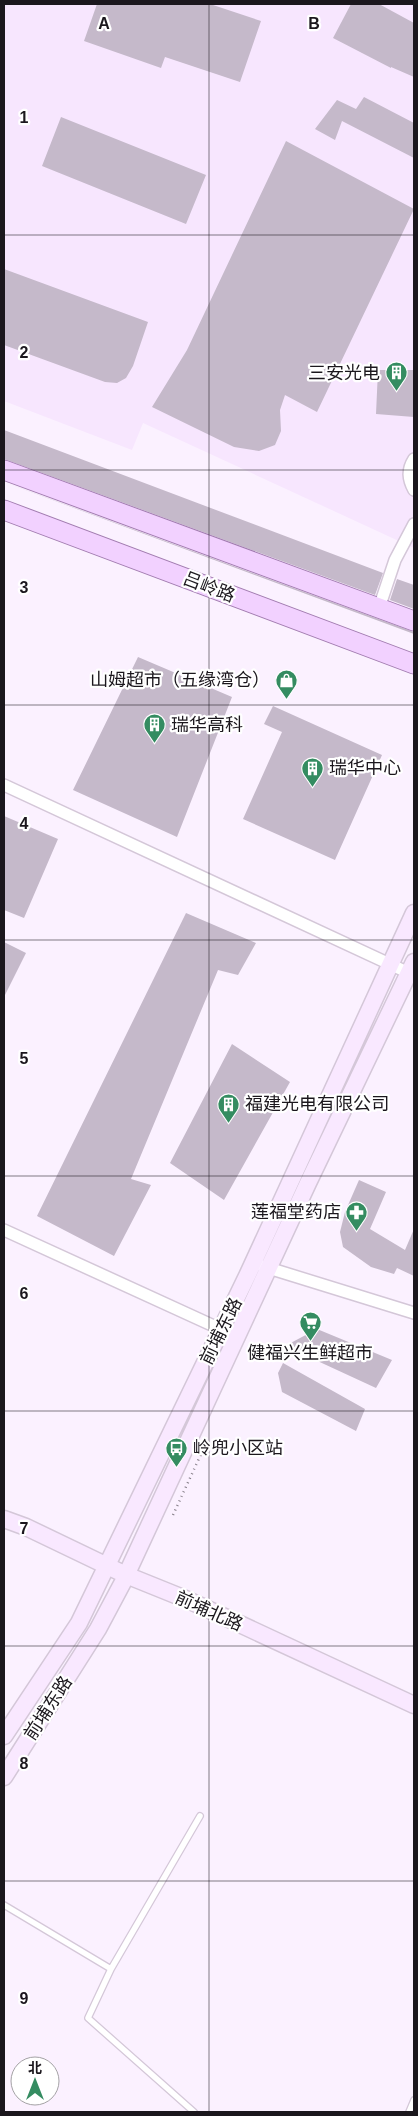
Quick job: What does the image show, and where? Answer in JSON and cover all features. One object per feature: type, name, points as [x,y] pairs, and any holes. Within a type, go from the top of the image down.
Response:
[{"type":"main road","points":[[4,470],[414,621]]},
{"type":"main road","name":"吕岭路","points":[[4,510],[414,664]]},
{"type":"main road","name":"前埔东路","points":[[4,1736],[79,1623],[222,1329],[414,913]]},
{"type":"main road","name":"前埔东路","points":[[4,1777],[98,1630],[126,1575],[412,968]]},
{"type":"main road","name":"前埔北路","points":[[4,1519],[126,1575],[188,1600],[414,1705]]},
{"type":"street","points":[[414,459],[410,467],[409,476],[414,490]]},
{"type":"street","points":[[379,608],[395,560],[414,524]]},
{"type":"street","points":[[4,785],[390,964],[412,968]]},
{"type":"street","points":[[4,1230],[238,1337]]},
{"type":"street","points":[[253,1263],[414,1312]]},
{"type":"lane","points":[[194,2112],[88,2018],[110,1969],[200,1816]]},
{"type":"lane","points":[[4,1905],[110,1969]]},
{"type":"lane","points":[[408,2112],[414,2100]]},
{"type":"shaded area","points":[[4,4],[414,4],[414,548],[143,423],[132,450],[4,401]]},
{"type":"building","points":[[97,4],[210,4],[261,21],[240,82],[165,57],[161,68],[84,41]]},
{"type":"building","points":[[351,4],[379,4],[414,23],[414,77],[391,68],[333,38]]},
{"type":"building","points":[[364,97],[414,123],[414,158],[342,121],[335,140],[315,129],[337,100],[356,109]]},
{"type":"building","points":[[61,117],[206,175],[186,224],[42,166]]},
{"type":"building","points":[[286,141],[414,209],[317,412],[285,395],[280,410],[281,431],[275,445],[259,451],[234,447],[152,407],[187,350]]},
{"type":"building","points":[[4,269],[148,322],[133,366],[126,378],[117,383],[105,382],[4,345]]},
{"type":"building","name":"三安光电","points":[[378,370],[414,370],[414,417],[376,414]]},
{"type":"building","points":[[4,430],[383,573],[375,595],[4,459]]},
{"type":"building","points":[[4,482],[414,632],[414,634]]},
{"type":"building","points":[[397,579],[414,585],[414,609],[390,600]]},
{"type":"building","name":"瑞华高科","points":[[138,657],[232,697],[177,837],[73,790]]},
{"type":"building","name":"瑞华中心","points":[[273,706],[382,755],[335,860],[243,819],[282,732],[264,724]]},
{"type":"building","points":[[4,816],[58,839],[24,918],[4,910]]},
{"type":"building","points":[[186,913],[256,943],[238,975],[218,970],[131,1179],[151,1185],[114,1256],[37,1216]]},
{"type":"building","points":[[4,942],[26,953],[4,997]]},
{"type":"building","name":"福建光电有限公司","points":[[232,1044],[290,1082],[224,1200],[170,1163]]},
{"type":"building","points":[[359,1180],[386,1192],[370,1229],[405,1250],[414,1229],[414,1276],[397,1268],[394,1274],[371,1267],[343,1247],[340,1232],[345,1212]]},
{"type":"building","points":[[317,1329],[392,1360],[376,1388],[285,1346]]},
{"type":"building","points":[[283,1363],[365,1409],[356,1431],[282,1392],[278,1373]]},
{"type":"place","name":"三安光电","points":[[396,392]]},
{"type":"place","name":"山姆超市（五缘湾仓）","points":[[286,699]]},
{"type":"place","name":"瑞华高科","points":[[155,744]]},
{"type":"place","name":"瑞华中心","points":[[313,787]]},
{"type":"place","name":"福建光电有限公司","points":[[229,1123]]},
{"type":"place","name":"莲福堂药店","points":[[357,1231]]},
{"type":"place","name":"健福兴生鲜超市","points":[[310,1342]]},
{"type":"place","name":"岭兜小区站","points":[[177,1467]]}]
